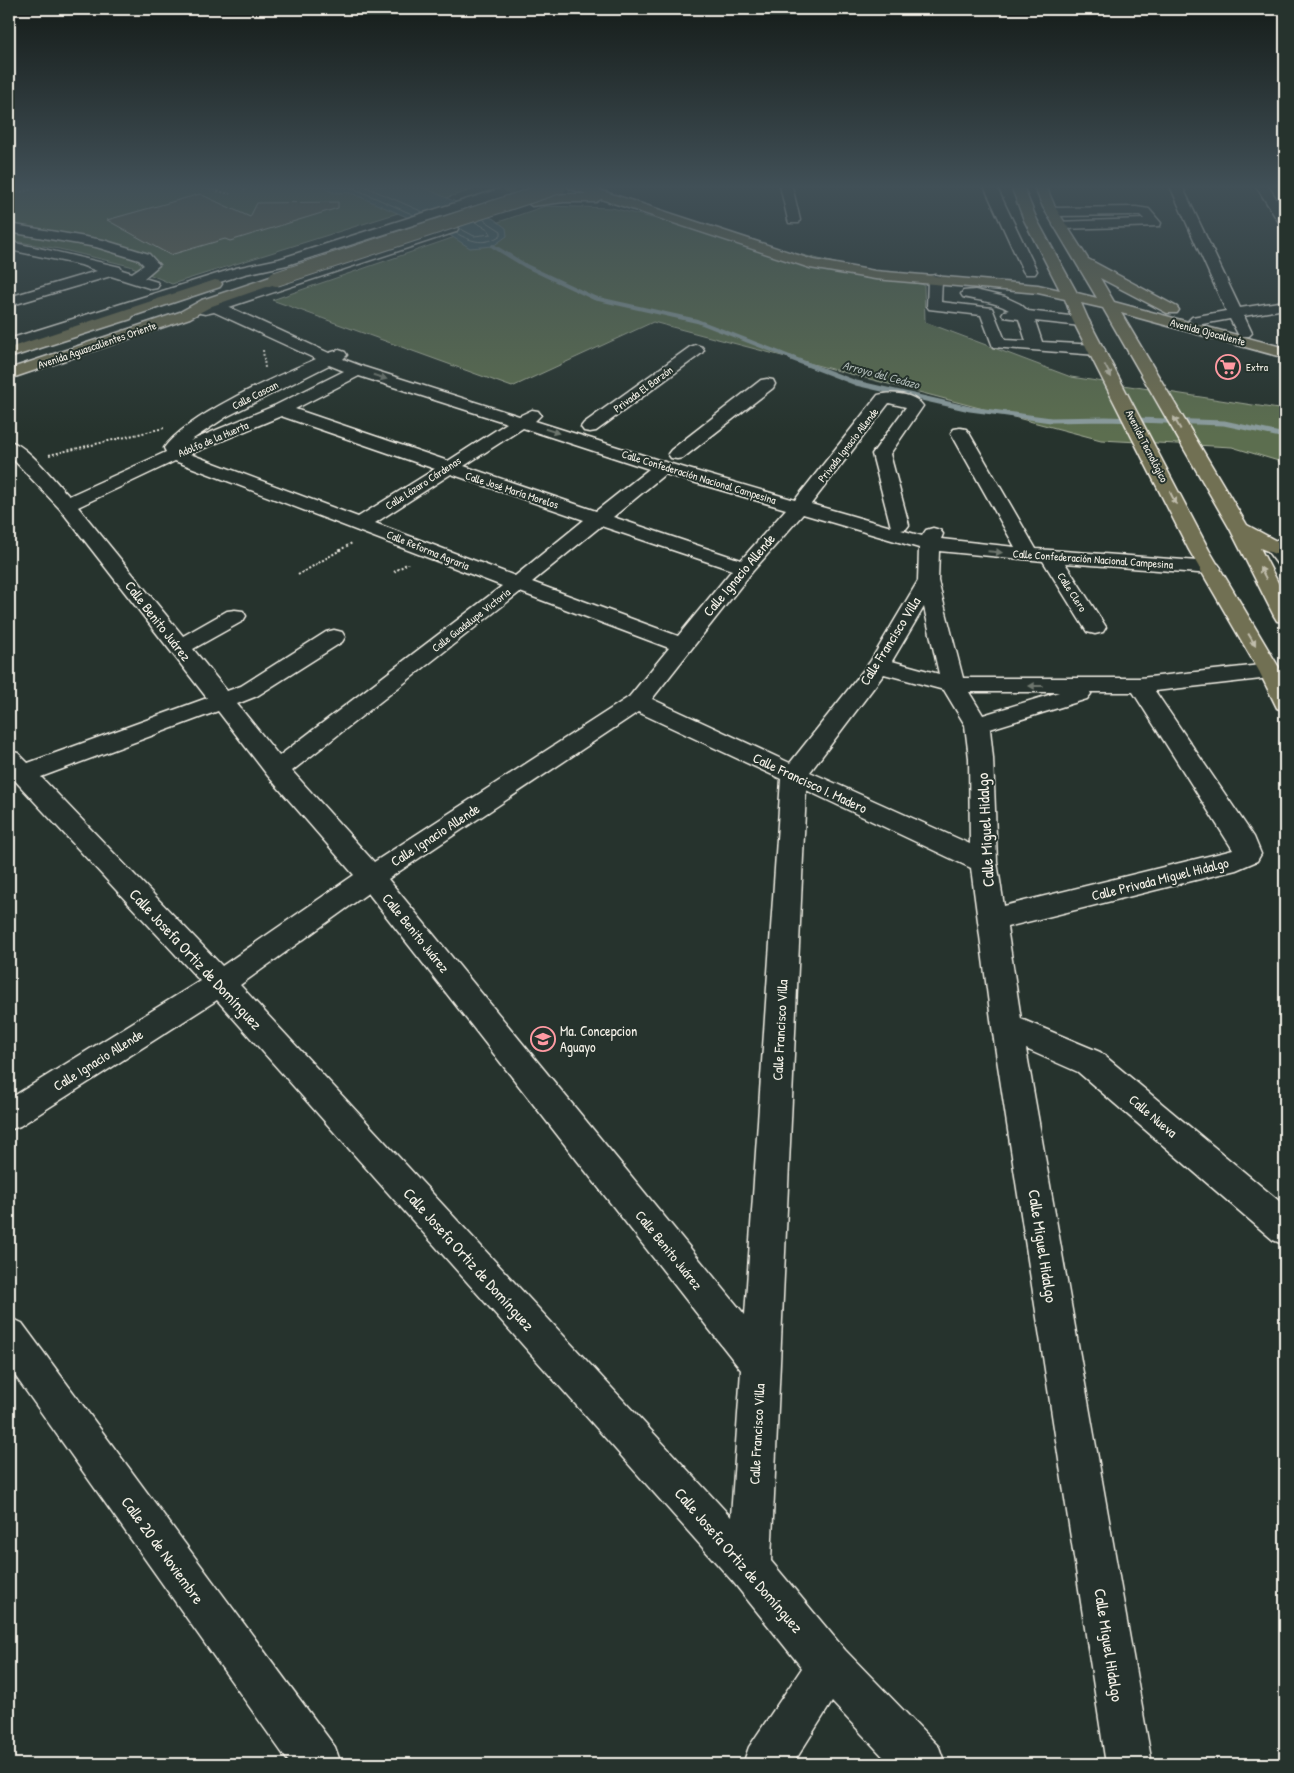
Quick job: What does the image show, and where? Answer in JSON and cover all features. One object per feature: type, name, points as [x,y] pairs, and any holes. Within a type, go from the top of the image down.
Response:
[{"type":"main road","points":[[82,329],[262,269]]},
{"type":"main road","name":"Avenida Aguascalientes Oriente","points":[[9,374],[185,315],[218,302],[272,276],[294,269]]},
{"type":"main road","name":"Avenida Aguascalientes Oriente","points":[[9,353],[82,329],[295,269]]},
{"type":"main road","name":"Avenida Ojocaliente","points":[[833,269],[935,285],[996,280]]},
{"type":"main road","name":"Avenida Ojocaliente","points":[[908,269],[996,280],[1038,289],[1069,290],[1285,344]]},
{"type":"main road","points":[[996,280],[1035,269]]},
{"type":"main road","name":"Avenida Tecnológico","points":[[1056,269],[1069,290],[1081,320],[1144,439],[1199,550],[1270,671],[1285,703]]},
{"type":"main road","points":[[1087,269],[1134,346],[1188,443],[1240,529],[1285,616]]},
{"type":"main road","points":[[1095,269],[1190,321]]},
{"type":"main road","points":[[996,280],[1038,298],[1081,320]]},
{"type":"main road","name":"Avenida Ojocaliente","points":[[1190,321],[1285,353]]},
{"type":"main road","points":[[1134,346],[1142,329],[1148,326],[1190,321]]},
{"type":"main road","points":[[1240,529],[1282,550]]},
{"type":"street","points":[[110,269],[172,293]]},
{"type":"street","points":[[135,278],[147,269]]},
{"type":"street","name":"Avenida Aguascalientes Oriente","points":[[9,344],[248,269]]},
{"type":"street","name":"Avenida Aguascalientes Oriente","points":[[218,302],[325,269]]},
{"type":"street","points":[[1213,269],[1244,333]]},
{"type":"street","points":[[9,302],[115,270]]},
{"type":"street","points":[[1035,346],[1024,315],[1003,300],[935,285],[934,306],[1024,315],[1081,320]]},
{"type":"street","name":"Calle Confederación Nacional Campesina","points":[[218,302],[261,329],[328,360],[358,370],[521,421],[670,461],[931,539],[1025,547],[1199,550]]},
{"type":"street","name":"Calle Confederación Nacional Campesina","points":[[218,302],[299,333],[590,427],[670,461]]},
{"type":"street","points":[[1190,321],[1285,305]]},
{"type":"street","points":[[988,311],[999,344],[1097,350]]},
{"type":"street","name":"Calle Cascan","points":[[176,455],[173,448],[185,435],[204,421],[267,388],[352,350]]},
{"type":"street","name":"Privada El Barzón","points":[[590,427],[696,350]]},
{"type":"street","name":"Adolfo de la Huerta","points":[[68,505],[126,475],[280,410],[358,370]]},
{"type":"street","name":"Calle Guadalupe Victoria","points":[[277,770],[516,585],[767,384]]},
{"type":"street","name":"Privada Ignacio Allende","points":[[803,501],[884,399],[888,398],[911,403],[915,406],[881,454],[899,524]]},
{"type":"street","name":"Calle José María Morelos","points":[[280,410],[744,568]]},
{"type":"street","name":"Calle Lázaro Cárdenas","points":[[368,527],[446,468],[537,411]]},
{"type":"street","points":[[960,433],[1025,547]]},
{"type":"street","name":"Calle Benito Juárez","points":[[15,454],[68,505],[277,770],[371,876],[761,1365]]},
{"type":"street","name":"Calle Reforma Agraria","points":[[176,455],[516,585],[681,645]]},
{"type":"street","name":"Calle Confederación Nacional Campesina","points":[[803,501],[832,505],[899,524],[931,539]]},
{"type":"street","name":"Calle Ignacio Allende","points":[[9,1116],[220,984],[371,876],[637,702],[744,568],[803,501]]},
{"type":"street","name":"Calle Francisco Villa","points":[[749,1568],[794,775],[879,665],[928,581],[931,539]]},
{"type":"street","name":"Calle Confederación Nacional Campesina","points":[[1025,547],[1050,556],[1211,568]]},
{"type":"street","name":"Calle Clero","points":[[1050,556],[1095,627]]},
{"type":"street","name":"Calle Miguel Hidalgo","points":[[928,581],[953,685],[977,725],[981,758],[984,862],[992,920],[1129,1764]]},
{"type":"street","points":[[179,648],[235,616]]},
{"type":"street","points":[[14,766],[249,691],[334,638]]},
{"type":"street","points":[[879,665],[953,685],[1103,686],[1270,671]]},
{"type":"street","name":"Calle Privada Miguel Hidalgo","points":[[992,920],[1236,860],[1248,854],[1245,844],[1140,684]]},
{"type":"street","points":[[977,725],[1103,686]]},
{"type":"street","name":"Calle Francisco I. Madero","points":[[637,702],[984,862]]},
{"type":"street","name":"Calle Josefa Ortiz de Domínguez","points":[[14,766],[220,984],[749,1568],[829,1666],[922,1764]]},
{"type":"street","name":"Calle Nueva","points":[[1008,1027],[1089,1062],[1285,1228]]},
{"type":"street","name":"Calle 20 de Noviembre","points":[[9,1336],[318,1764]]},
{"type":"street","points":[[766,1764],[829,1666]]},
{"type":"path","points":[[261,329],[267,388]]},
{"type":"path","points":[[15,454],[204,421]]},
{"type":"path","points":[[298,575],[368,527]]},
{"type":"green space","points":[[136,269],[221,269],[172,284]]},
{"type":"green space","points":[[363,269],[858,269],[924,285],[925,322],[1071,377],[1285,410],[1285,463],[1232,447],[1101,440],[653,322],[512,387],[272,300]]},
{"type":"waterway","name":"Arroyo del Cedazo","points":[[532,269],[594,298],[697,321],[795,359]]},
{"type":"waterway","name":"Arroyo del Cedazo","points":[[791,358],[856,383],[970,409],[1051,420],[1106,419],[1224,423],[1285,436]]},
{"type":"place","name":"Extra","points":[[1228,367]]},
{"type":"place","name":"Ma. Concepcion Aguayo","points":[[543,1039]]}]
